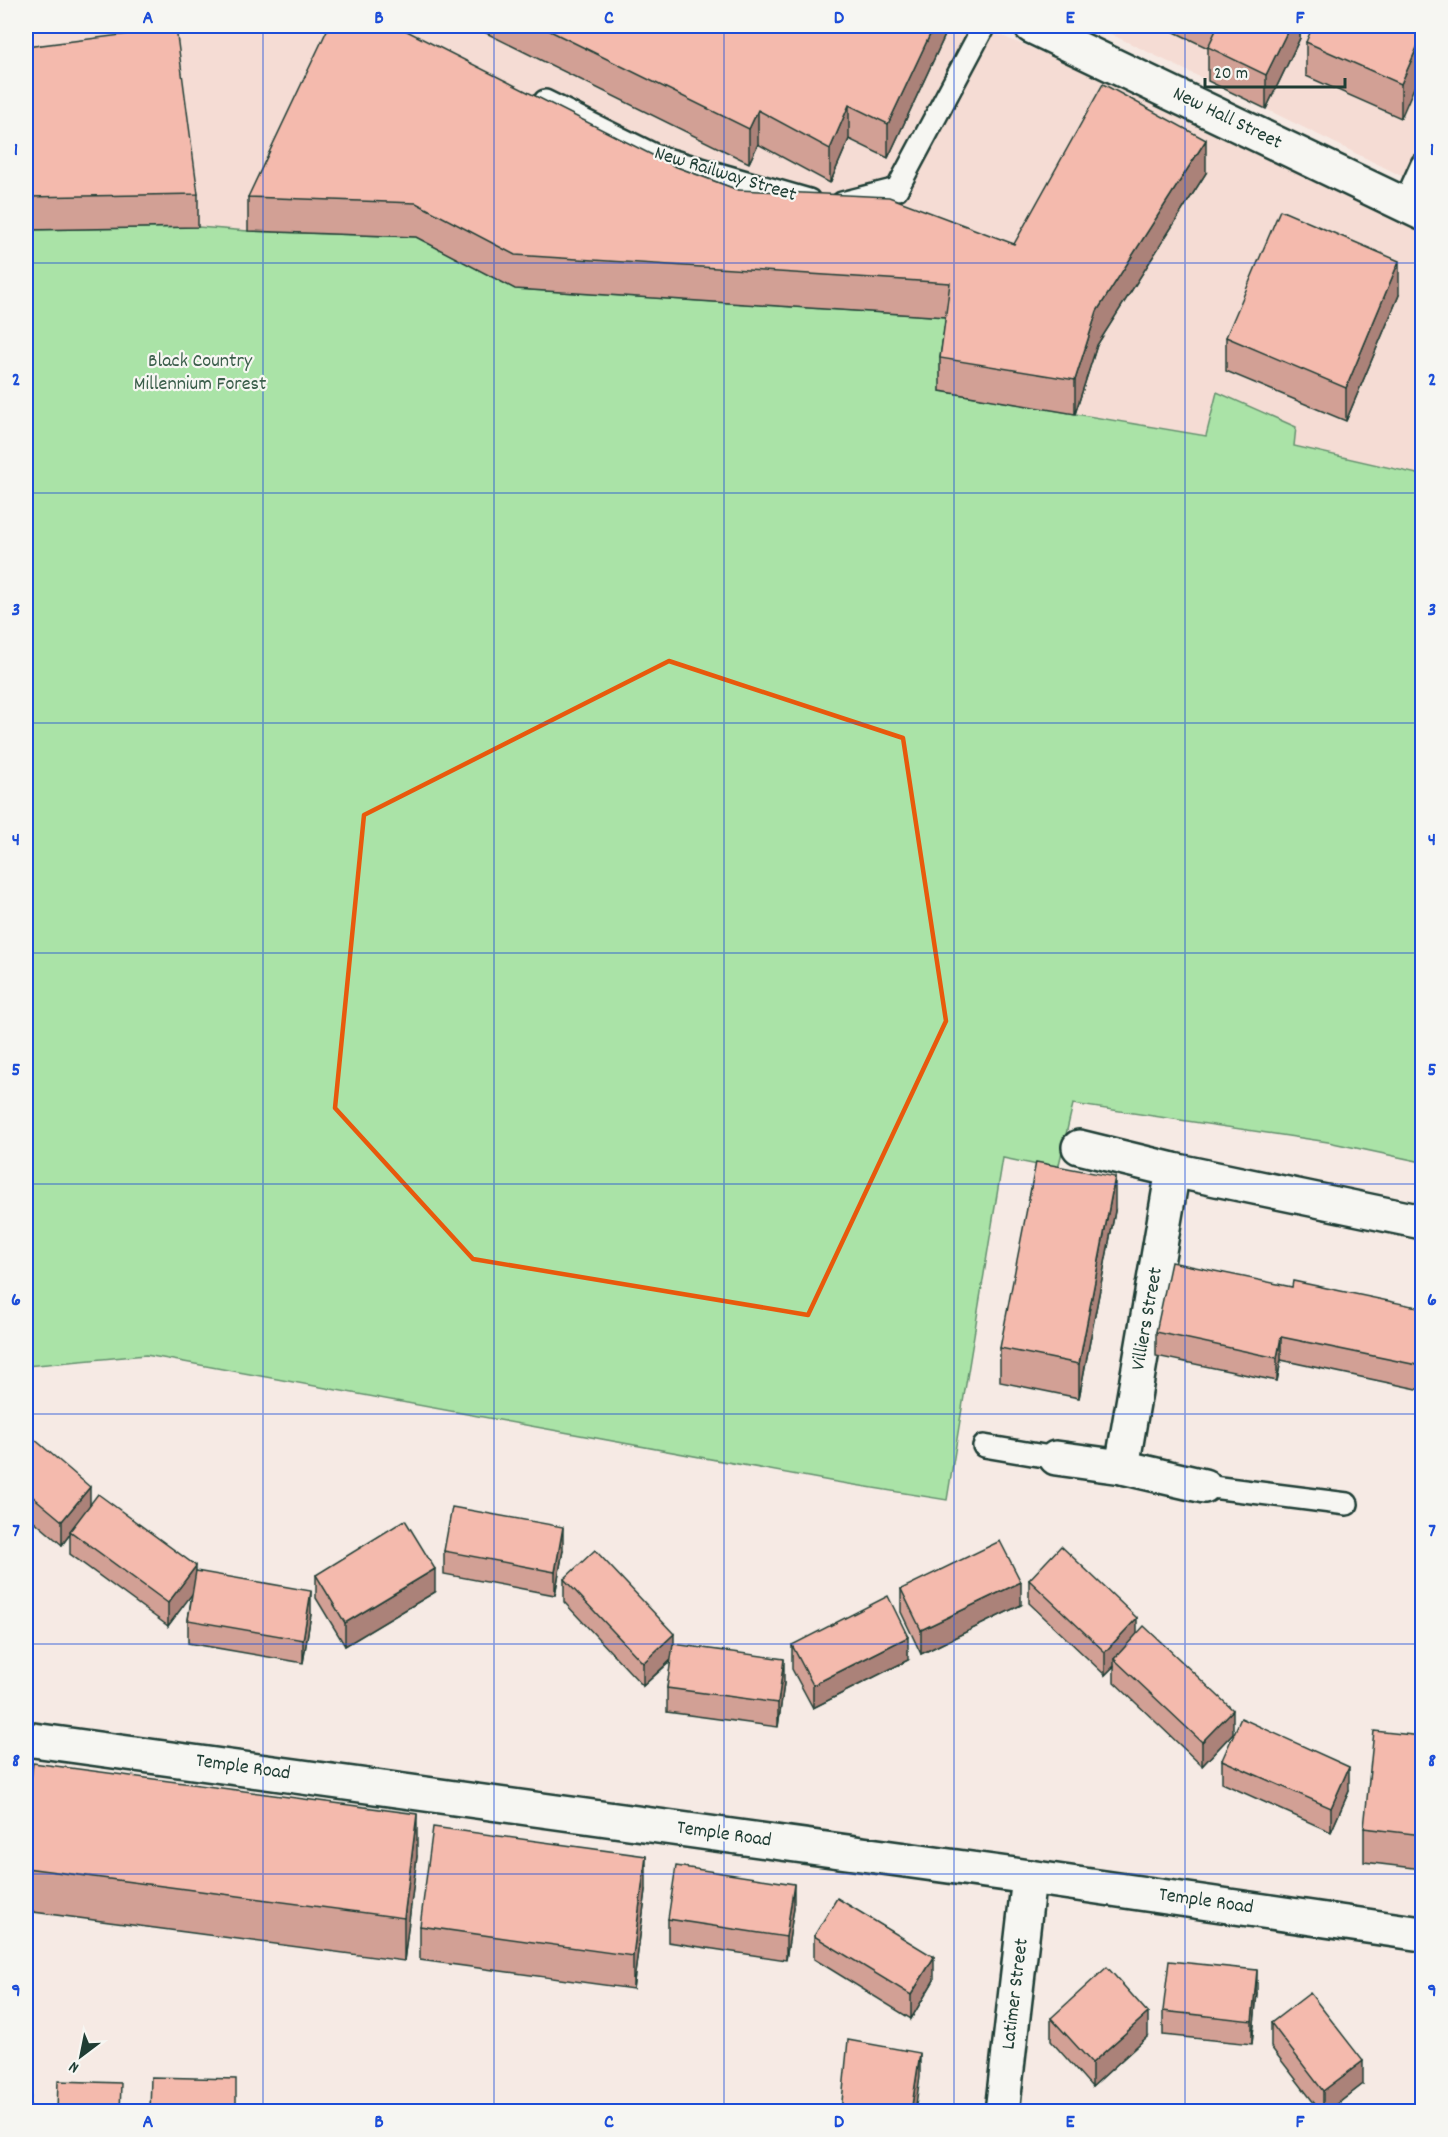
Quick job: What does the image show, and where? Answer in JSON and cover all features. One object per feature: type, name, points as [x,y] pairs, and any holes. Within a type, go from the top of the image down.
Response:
[{"type":"street","name":"New Hall Street","points":[[1031,26],[1413,209]]},
{"type":"street","points":[[1079,1147],[1173,1170],[1422,1222]]},
{"type":"street","name":"Villiers Street","points":[[1122,1467],[1173,1170]]},
{"type":"street","points":[[1056,1458],[1122,1467],[1204,1486]]},
{"type":"street","name":"Temple Road","points":[[26,1738],[1029,1876],[1422,1934]]},
{"type":"street","name":"Latimer Street","points":[[1002,2112],[1029,1876]]},
{"type":"lane","name":"New Railway Street","points":[[530,93],[656,156],[829,206],[897,189],[984,26]]},
{"type":"lane","points":[[1413,209],[1422,164]]},
{"type":"lane","points":[[984,1446],[1056,1458]]},
{"type":"lane","points":[[1204,1486],[1347,1504]]},
{"type":"highlighted area","points":[[669,661],[903,738],[946,1021],[808,1315],[473,1259],[335,1108],[364,815]]},
{"type":"shaded area","points":[[26,26],[978,26],[1422,210],[1422,475],[1294,446],[1218,392],[1207,436],[940,391],[515,289],[248,231],[198,227],[26,230]]},
{"type":"shaded area","points":[[1094,26],[1422,26],[1422,186],[1266,109]]},
{"type":"green space","name":"Black Country Millennium Forest","points":[[198,227],[416,237],[516,289],[950,317],[940,391],[1206,436],[1217,392],[1296,427],[1294,446],[1422,475],[1422,1162],[1328,1142],[1073,1104],[1058,1169],[1003,1158],[947,1500],[830,1481],[146,1355],[26,1366],[26,230]]},
{"type":"building","points":[[329,26],[397,26],[674,166],[738,190],[889,197],[1014,244],[1103,84],[1206,140],[1097,311],[1075,380],[940,358],[950,283],[515,255],[416,203],[248,197]]},
{"type":"building","points":[[540,26],[934,26],[888,124],[849,105],[830,149],[758,110],[749,129]]},
{"type":"building","points":[[1218,26],[1290,26],[1266,75],[1208,47]]},
{"type":"building","points":[[1313,26],[1422,26],[1422,36],[1401,84],[1306,42]]},
{"type":"building","points":[[176,28],[198,194],[26,197],[26,47]]},
{"type":"building","points":[[1280,210],[1399,261],[1346,388],[1226,337]]},
{"type":"building","points":[[1036,1162],[1115,1177],[1079,1364],[1000,1348]]},
{"type":"building","points":[[1171,1262],[1292,1287],[1293,1281],[1422,1308],[1422,1366],[1281,1337],[1277,1358],[1156,1332]]},
{"type":"building","points":[[26,1432],[90,1487],[62,1521],[26,1491]]},
{"type":"building","points":[[98,1494],[196,1566],[168,1603],[70,1531]]},
{"type":"building","points":[[452,1507],[563,1527],[555,1572],[444,1551]]},
{"type":"building","points":[[405,1520],[435,1569],[345,1623],[316,1575]]},
{"type":"building","points":[[1000,1541],[1021,1582],[921,1630],[901,1589]]},
{"type":"building","points":[[1061,1546],[1137,1618],[1105,1652],[1029,1580]]},
{"type":"building","points":[[595,1550],[674,1634],[643,1663],[564,1579]]},
{"type":"building","points":[[196,1571],[311,1591],[303,1640],[188,1620]]},
{"type":"building","points":[[888,1596],[908,1637],[813,1685],[792,1645]]},
{"type":"building","points":[[1144,1626],[1233,1710],[1202,1742],[1114,1659]]},
{"type":"building","points":[[673,1644],[784,1659],[778,1703],[667,1688]]},
{"type":"building","points":[[1241,1718],[1349,1767],[1331,1808],[1222,1760]]},
{"type":"building","points":[[1374,1731],[1422,1736],[1422,1835],[1364,1828]]},
{"type":"building","points":[[33,1763],[417,1814],[404,1918],[26,1868],[26,1820]]},
{"type":"building","points":[[433,1827],[646,1856],[633,1956],[420,1926]]},
{"type":"building","points":[[676,1866],[794,1884],[786,1937],[668,1919]]},
{"type":"building","points":[[837,1898],[934,1957],[911,1995],[814,1936]]},
{"type":"building","points":[[1169,1961],[1257,1970],[1252,2021],[1163,2011]]},
{"type":"building","points":[[1107,1967],[1148,2013],[1092,2063],[1051,2018]]},
{"type":"building","points":[[1310,1993],[1363,2061],[1323,2091],[1271,2023]]},
{"type":"building","points":[[848,2040],[920,2053],[911,2112],[841,2112]]},
{"type":"building","points":[[26,2056],[31,2056],[28,2112],[26,2112]]},
{"type":"building","points":[[151,2077],[236,2079],[236,2112],[150,2112]]},
{"type":"building","points":[[58,2081],[121,2083],[120,2112],[57,2112]]}]
